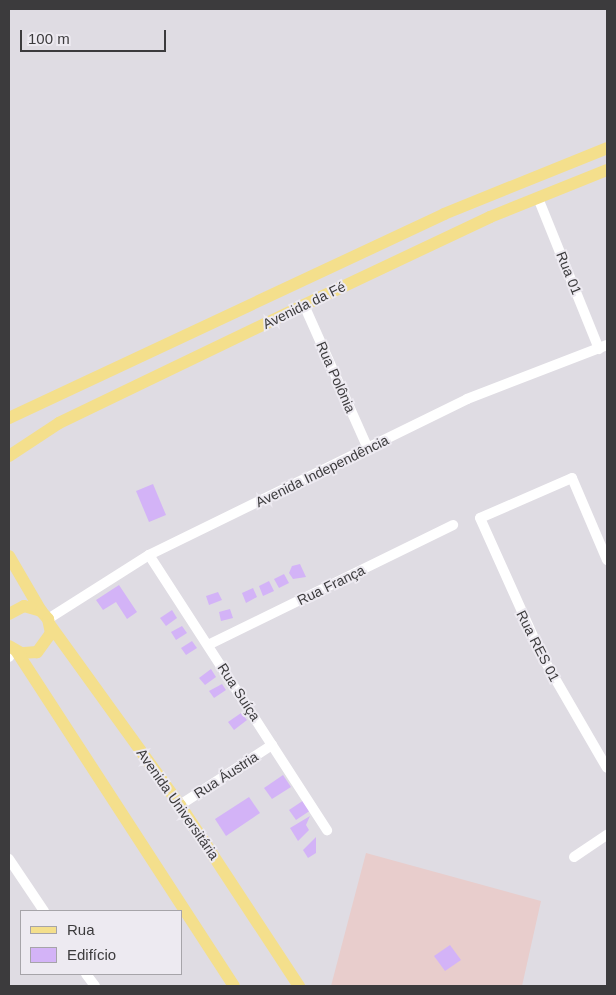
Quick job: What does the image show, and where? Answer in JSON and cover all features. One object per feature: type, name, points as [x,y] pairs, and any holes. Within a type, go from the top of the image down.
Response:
[{"type":"main road","name":"Avenida da Fé","points":[[9,418],[444,214],[607,148]]},
{"type":"main road","name":"Avenida da Fé","points":[[9,456],[59,423],[304,305],[538,198],[607,170]]},
{"type":"main road","name":"Avenida Universitária","points":[[9,556],[47,618],[180,804],[299,986]]},
{"type":"main road","points":[[9,614],[24,606],[47,618],[44,647],[29,654],[12,651]]},
{"type":"main road","points":[[12,651],[180,910]]},
{"type":"main road","points":[[182,913],[229,985]]},
{"type":"street","name":"Rua 01","points":[[538,198],[603,347]]},
{"type":"street","name":"Rua Polônia","points":[[304,305],[368,449]]},
{"type":"street","name":"Avenida Independência","points":[[47,618],[149,555],[467,399],[603,347]]},
{"type":"street","name":"Rua RES 01","points":[[607,560],[572,478],[480,518],[542,656],[607,768]]},
{"type":"street","name":"Rua França","points":[[208,645],[453,525]]},
{"type":"street","name":"Rua Suíça","points":[[149,555],[327,830]]},
{"type":"street","name":"Rua Áustria","points":[[180,804],[272,745]]},
{"type":"street","points":[[574,856],[607,835]]},
{"type":"street","points":[[9,859],[43,910]]},
{"type":"street","points":[[87,975],[95,986]]},
{"type":"shaded area","points":[[366,853],[541,901],[522,986],[331,986]]},
{"type":"building","points":[[153,484],[166,515],[149,522],[136,491]]},
{"type":"building","points":[[300,564],[306,577],[293,579],[289,573],[292,566]]},
{"type":"building","points":[[284,574],[289,583],[279,588],[274,579]]},
{"type":"building","points":[[269,581],[274,591],[263,596],[259,586]]},
{"type":"building","points":[[119,585],[137,612],[127,619],[116,602],[103,610],[96,600]]},
{"type":"building","points":[[253,588],[257,597],[246,603],[242,593]]},
{"type":"building","points":[[218,592],[222,600],[209,605],[206,596]]},
{"type":"building","points":[[230,609],[233,618],[221,621],[219,612]]},
{"type":"building","points":[[172,610],[177,618],[166,626],[160,618]]},
{"type":"building","points":[[182,626],[187,633],[176,640],[171,632]]},
{"type":"building","points":[[192,641],[197,648],[186,655],[181,648]]},
{"type":"building","points":[[211,669],[216,677],[205,685],[199,678]]},
{"type":"building","points":[[222,684],[226,690],[214,698],[209,691]]},
{"type":"building","points":[[241,713],[247,720],[234,730],[228,722]]},
{"type":"building","points":[[283,775],[291,787],[272,799],[264,788]]},
{"type":"building","points":[[249,797],[260,813],[226,836],[215,819]]},
{"type":"building","points":[[304,800],[311,810],[296,820],[289,810]]},
{"type":"building","points":[[310,816],[306,825],[309,830],[298,841],[290,828]]},
{"type":"building","points":[[316,837],[316,853],[308,858],[303,850]]},
{"type":"building","points":[[450,945],[461,960],[445,971],[434,956]]}]
